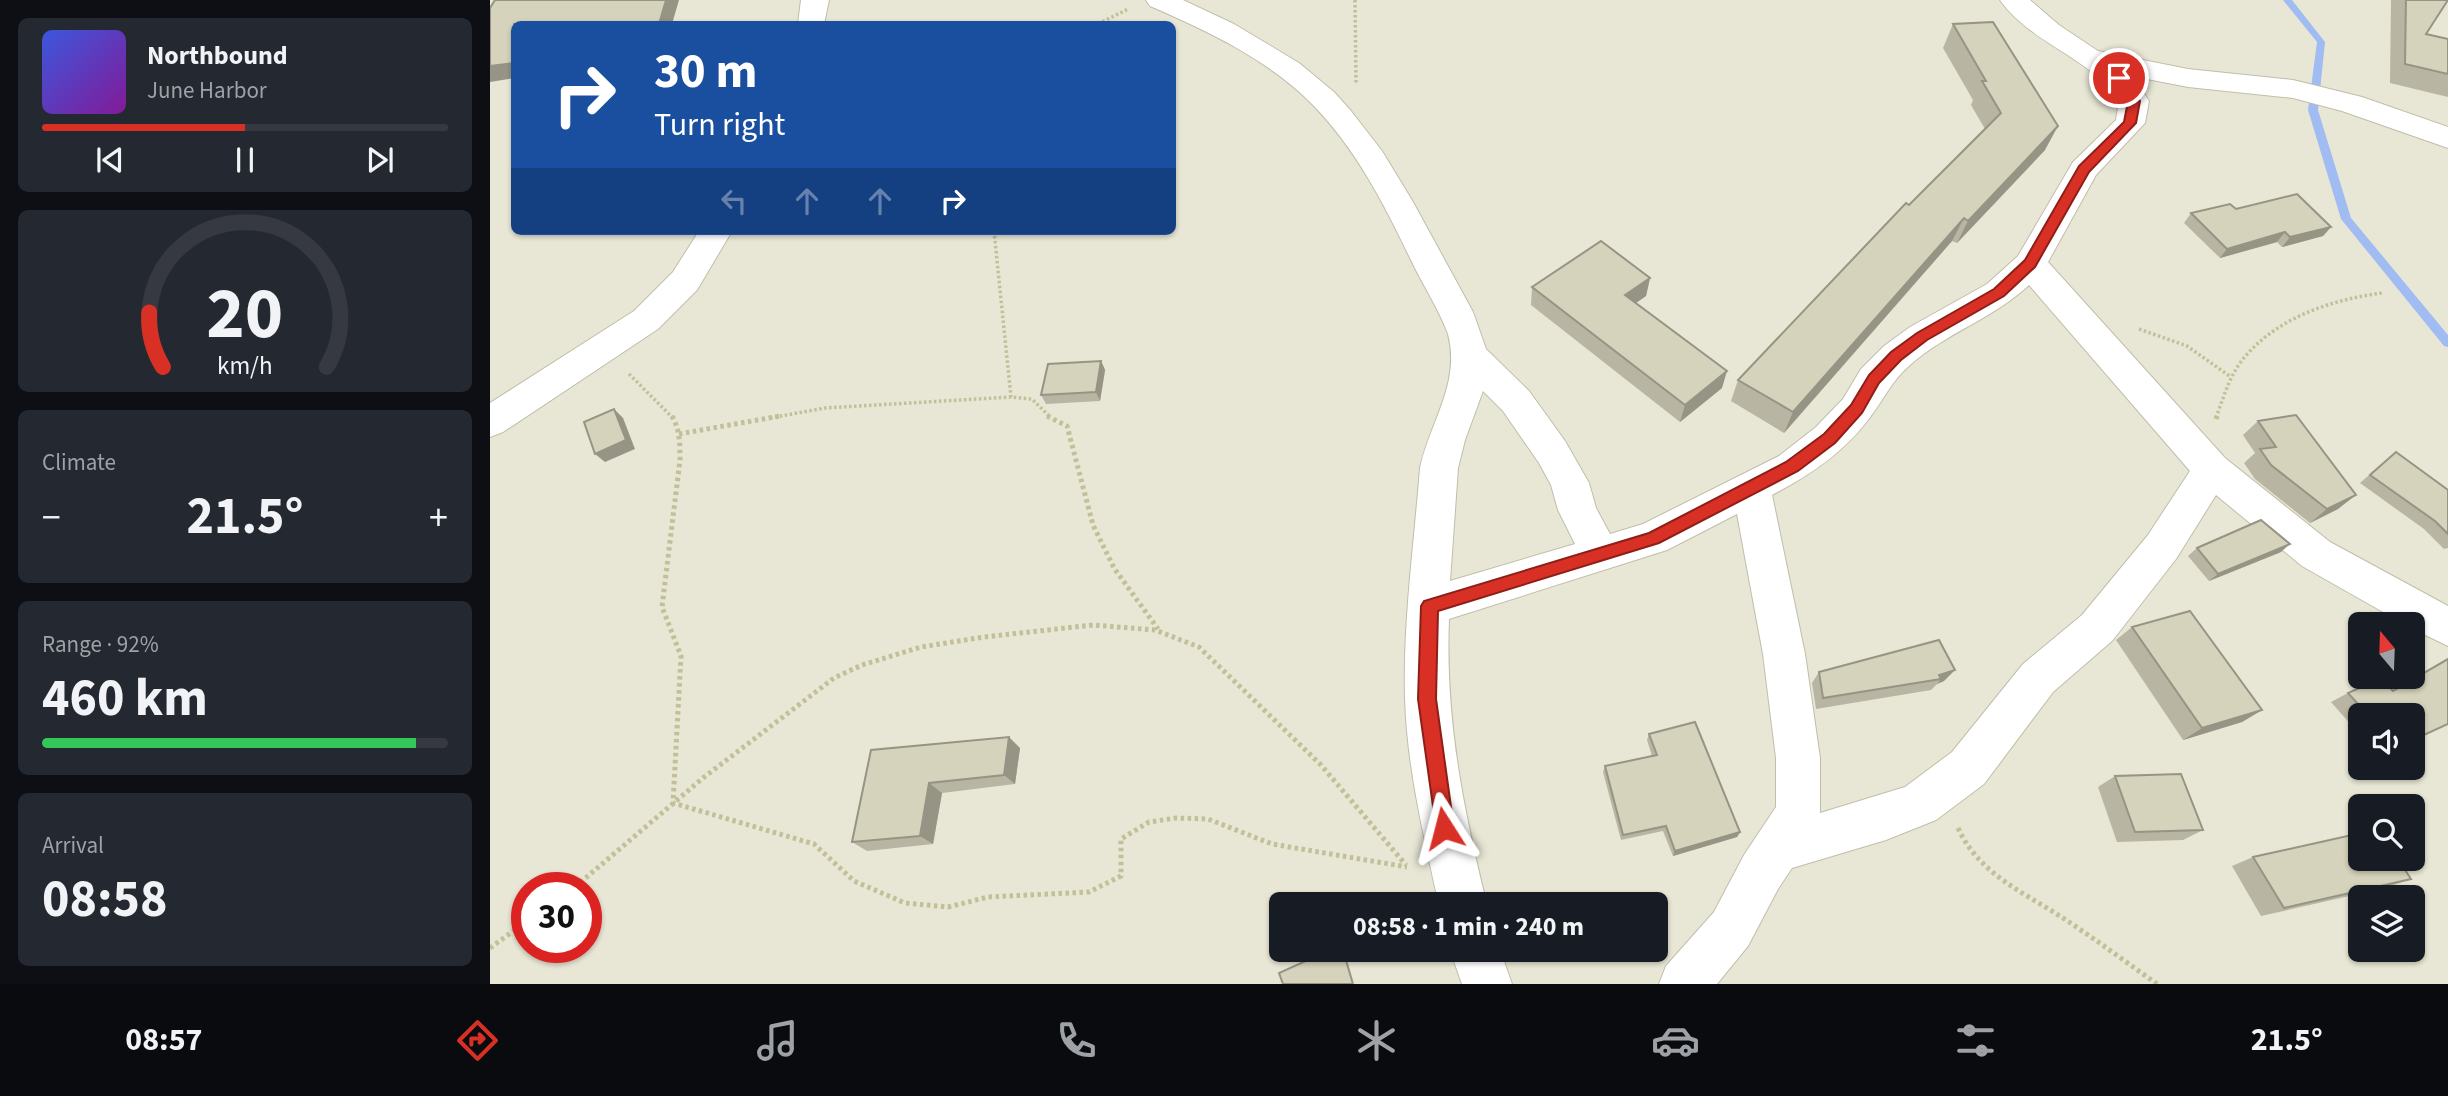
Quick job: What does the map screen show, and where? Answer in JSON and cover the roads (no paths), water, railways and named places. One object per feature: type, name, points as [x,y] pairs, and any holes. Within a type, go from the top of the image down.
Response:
[{"type":"street","points":[[812,21],[815,0]]},
{"type":"street","points":[[1430,606],[1653,538],[1792,467],[1829,438],[1856,409],[1874,379],[1896,356],[1922,337],[1999,293],[2030,264],[2084,169],[2130,123],[2134,101],[2119,78],[2049,31],[2014,0]]},
{"type":"street","points":[[1147,3],[1197,15],[1292,73],[1323,97],[1357,138],[1418,240],[1463,330],[1470,355],[1464,396],[1441,452],[1430,606],[1427,699],[1444,828],[1460,892]]},
{"type":"street","points":[[2091,59],[2188,78],[2293,89],[2352,104],[2448,138]]},
{"type":"street","points":[[490,422],[646,320],[665,304],[685,281],[714,235]]},
{"type":"street","points":[[2030,264],[2212,469],[2316,554],[2448,627]]},
{"type":"street","points":[[1470,355],[1516,401],[1552,452],[1570,483],[1577,510],[1600,555]]},
{"type":"street","points":[[1779,848],[1886,817],[1920,804],[1968,768],[2038,678],[2097,628],[2162,547],[2212,469]]},
{"type":"street","points":[[1684,984],[1731,929],[1761,872],[1791,829],[1799,807],[1798,758],[1784,654],[1752,489]]},
{"type":"street","points":[[1480,962],[1488,984]]},
{"type":"waterway","points":[[2287,0],[2321,42],[2313,110],[2346,219],[2448,343]]}]
